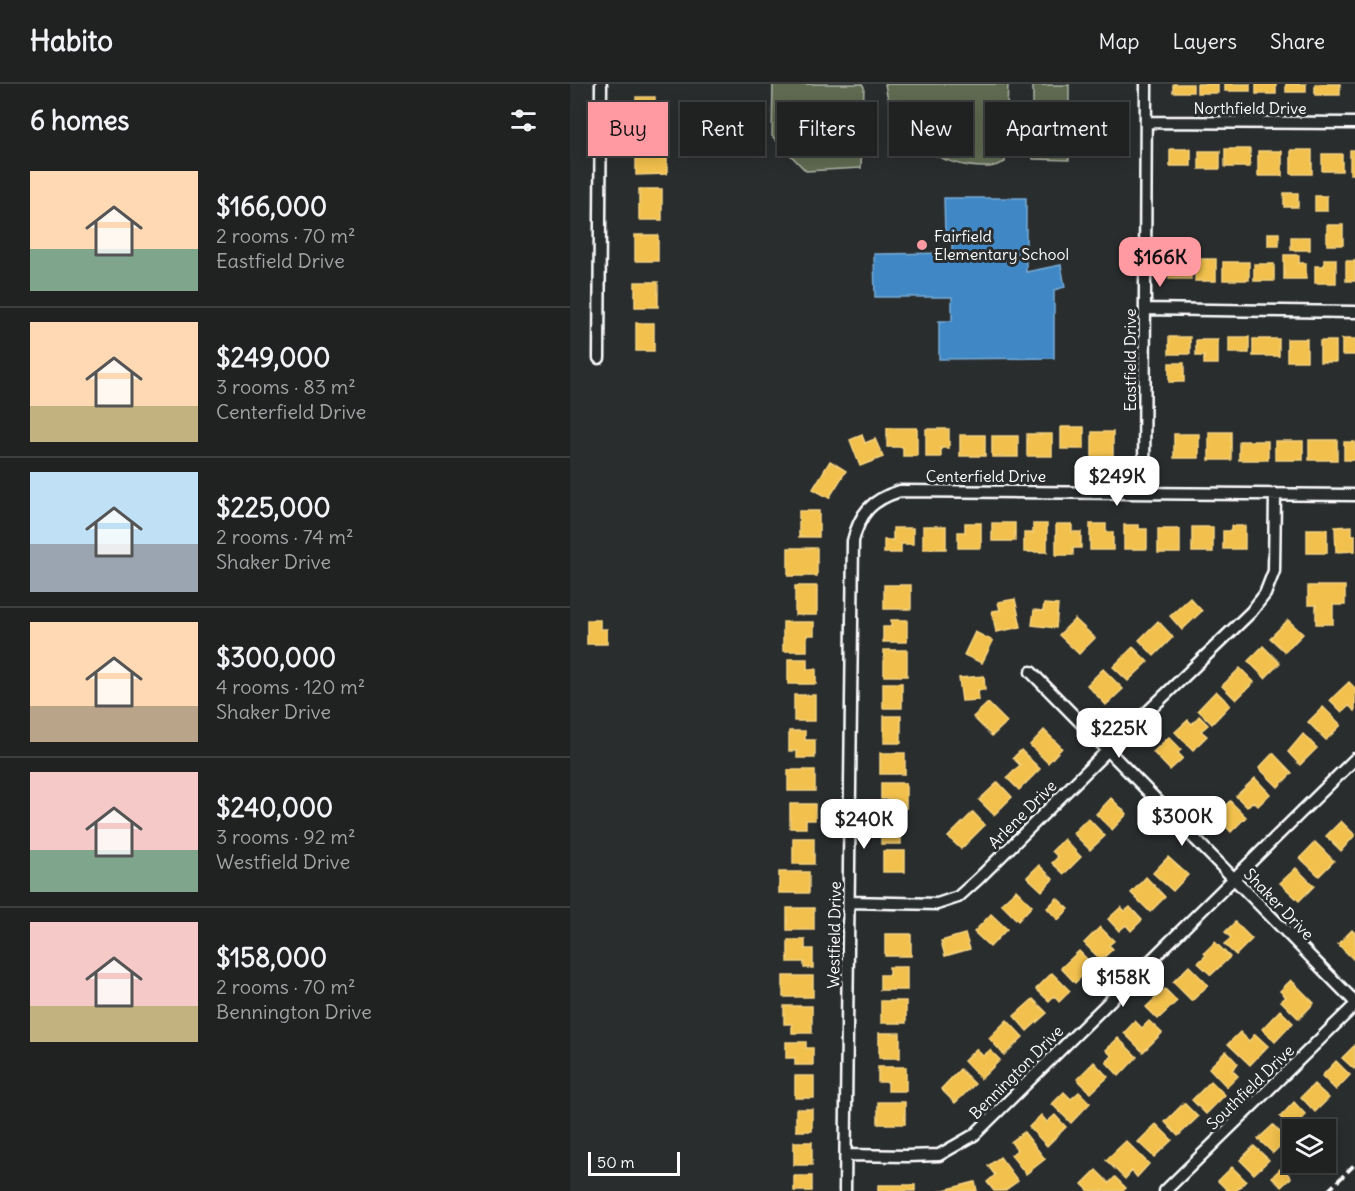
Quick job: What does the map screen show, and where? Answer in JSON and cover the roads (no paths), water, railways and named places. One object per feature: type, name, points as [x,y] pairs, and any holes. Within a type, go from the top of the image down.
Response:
[{"type":"street","points":[[599,358],[601,84]]},
{"type":"street","name":"Eastfield Drive","points":[[1144,493],[1146,84]]},
{"type":"street","name":"Northfield Drive","points":[[1146,122],[1355,123]]},
{"type":"street","points":[[1145,309],[1355,312]]},
{"type":"street","name":"Centerfield Drive","points":[[872,505],[887,495],[900,491],[1355,495]]},
{"type":"street","name":"Arlene Drive","points":[[849,902],[938,904],[958,897],[978,879],[1251,612],[1265,594],[1274,572],[1275,494]]},
{"type":"street","name":"Westfield Drive","points":[[845,1191],[853,541],[857,527],[872,505]]},
{"type":"street","name":"Shaker Drive","points":[[1031,672],[1355,1004]]},
{"type":"street","name":"Bennington Drive","points":[[846,1155],[939,1155],[974,1135],[1355,759]]},
{"type":"street","name":"Southfield Drive","points":[[1165,1191],[1355,1004]]},
{"type":"railway","points":[[1328,1191],[1355,1164]]},
{"type":"place","name":"Fairfield Elementary School","points":[[922,245]]}]
